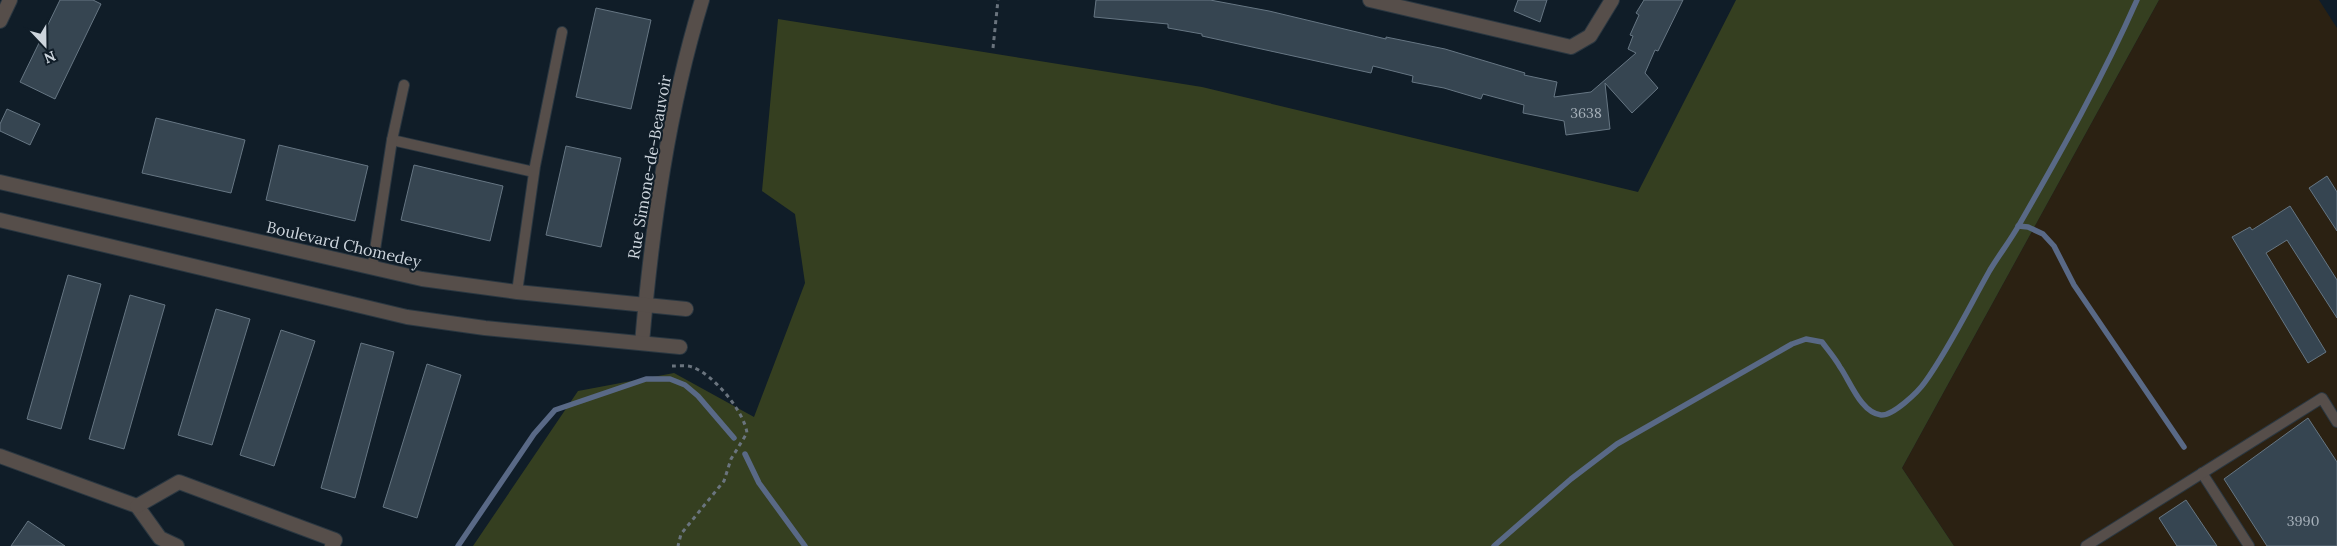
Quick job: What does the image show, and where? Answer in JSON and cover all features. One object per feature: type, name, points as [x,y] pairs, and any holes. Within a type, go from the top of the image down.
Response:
[{"type":"street","points":[[0,21],[10,0]]},
{"type":"street","name":"Rue Simone-de-Beauvoir","points":[[642,343],[645,306],[668,140],[680,83],[702,0]]},
{"type":"street","points":[[1370,0],[1386,2],[1571,47],[1590,36],[1612,0]]},
{"type":"street","name":"Boulevard Chomedey","points":[[0,182],[446,284],[686,309]]},
{"type":"street","points":[[0,220],[407,317],[484,328],[680,346]]},
{"type":"street","points":[[0,456],[137,506],[160,538],[177,546]]},
{"type":"street","points":[[137,506],[179,482],[335,540],[332,546]]},
{"type":"lane","points":[[517,292],[534,172],[562,32]]},
{"type":"lane","points":[[372,268],[392,140],[404,86]]},
{"type":"lane","points":[[392,140],[534,172]]},
{"type":"lane","points":[[2086,546],[2322,398],[2337,422]]},
{"type":"lane","points":[[2202,473],[2249,546]]},
{"type":"path","points":[[993,48],[998,0]]},
{"type":"path","points":[[672,366],[691,367],[706,374],[725,393],[742,415],[748,433],[731,459],[724,481],[681,534],[678,546]]},
{"type":"shaded area","points":[[2159,0],[2319,0],[2337,28],[2337,546],[1954,546],[1902,468]]},
{"type":"green space","points":[[1736,0],[2159,0],[1902,468],[1954,546],[473,546],[578,391],[674,373],[754,417],[805,283],[795,214],[762,191],[778,19],[1202,87],[1638,192]]},
{"type":"building","points":[[60,0],[93,0],[101,4],[55,99],[20,82]]},
{"type":"building","points":[[1096,0],[1210,0],[1269,11],[1386,39],[1386,37],[1445,49],[1525,73],[1524,75],[1557,82],[1554,97],[1591,92],[1636,53],[1628,49],[1633,36],[1630,35],[1639,15],[1636,13],[1644,0],[1683,0],[1658,51],[1655,50],[1645,73],[1658,88],[1632,113],[1605,83],[1610,129],[1566,135],[1564,121],[1523,113],[1524,105],[1483,94],[1481,99],[1444,88],[1412,82],[1413,76],[1373,66],[1371,73],[1202,36],[1202,34],[1168,28],[1168,24],[1094,17]]},
{"type":"building","points":[[1518,0],[1547,0],[1540,22],[1514,11]]},
{"type":"building","points":[[596,8],[651,20],[631,109],[576,97]]},
{"type":"building","points":[[7,109],[40,124],[30,145],[0,131],[0,124]]},
{"type":"building","points":[[156,118],[245,140],[231,193],[142,173]]},
{"type":"building","points":[[279,145],[368,166],[355,221],[266,200]]},
{"type":"building","points":[[566,146],[621,158],[601,247],[546,235]]},
{"type":"building","points":[[414,165],[503,186],[490,241],[401,220]]},
{"type":"building","points":[[2327,176],[2337,192],[2337,231],[2309,188]]},
{"type":"building","points":[[2290,206],[2337,280],[2337,318],[2287,240],[2266,253],[2326,352],[2308,363],[2232,237],[2250,227],[2252,230]]},
{"type":"building","points":[[68,275],[101,284],[61,429],[27,419]]},
{"type":"building","points":[[130,295],[165,305],[124,449],[89,439]]},
{"type":"building","points":[[216,309],[250,319],[212,445],[178,435]]},
{"type":"building","points":[[281,330],[315,341],[274,466],[240,455]]},
{"type":"building","points":[[361,343],[394,352],[355,498],[321,488]]},
{"type":"building","points":[[427,364],[461,375],[417,518],[383,507]]},
{"type":"building","points":[[2308,418],[2337,462],[2337,546],[2267,546],[2224,479]]},
{"type":"building","points":[[2186,500],[2217,546],[2177,546],[2159,518]]},
{"type":"building","points":[[28,521],[65,546],[11,546]]},
{"type":"waterway","points":[[1494,546],[1571,479],[1617,444],[1792,344],[1806,339],[1822,342],[1836,360],[1862,403],[1874,413],[1886,414],[1905,403],[1922,386],[1934,369],[1990,270],[2019,225],[2081,114],[2137,0]]},
{"type":"waterway","points":[[2018,226],[2028,227],[2043,234],[2054,246],[2074,285],[2184,447]]},
{"type":"waterway","points":[[458,546],[534,434],[555,410],[646,379],[670,379],[685,385],[698,396],[734,438]]},
{"type":"waterway","points":[[745,454],[759,483],[805,546]]}]
